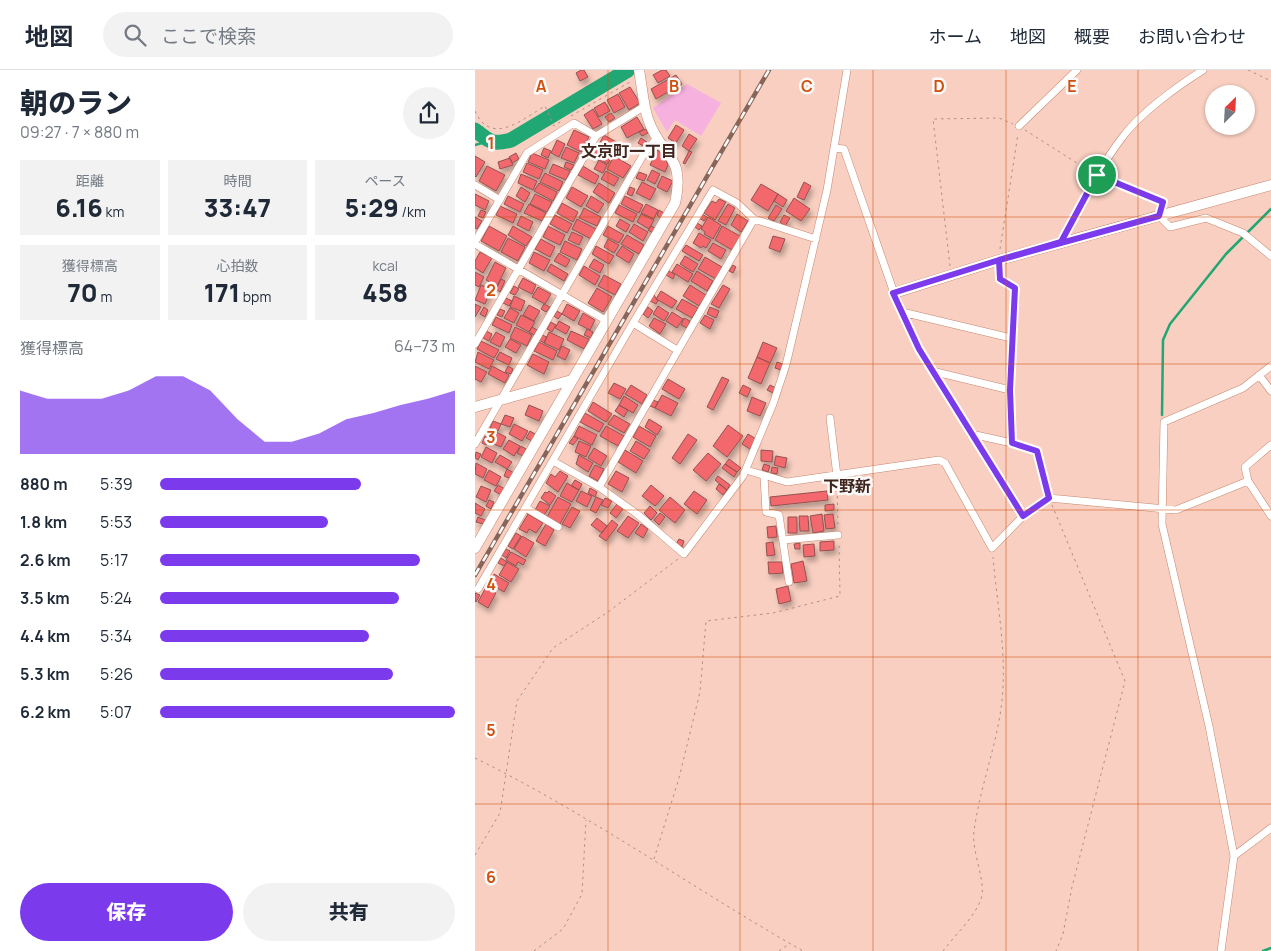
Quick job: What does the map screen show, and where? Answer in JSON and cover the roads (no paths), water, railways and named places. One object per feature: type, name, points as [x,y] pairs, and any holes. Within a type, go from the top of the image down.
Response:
[{"type":"street","points":[[553,461],[599,487],[637,514],[684,554],[745,470],[786,365],[816,239],[847,70]]},
{"type":"street","points":[[1019,126],[1077,70]]},
{"type":"street","points":[[1061,242],[1097,175],[1121,138],[1148,111],[1203,70]]},
{"type":"street","points":[[475,548],[675,203],[679,185],[676,164],[648,120],[639,74]]},
{"type":"street","points":[[475,344],[596,136],[645,106]]},
{"type":"street","points":[[596,136],[574,122],[535,146],[527,154],[475,243],[518,271],[607,321]]},
{"type":"street","points":[[475,444],[645,152],[658,137]]},
{"type":"street","points":[[834,148],[844,149],[893,293],[919,349],[1023,516]]},
{"type":"street","points":[[1097,175],[1163,202],[1159,216]]},
{"type":"street","points":[[475,185],[499,200]]},
{"type":"street","points":[[893,293],[1061,242],[1271,186]]},
{"type":"street","points":[[478,589],[713,190],[737,203],[754,220],[816,239]]},
{"type":"street","points":[[1159,216],[1170,227],[1205,218],[1243,233],[1271,256]]},
{"type":"street","points":[[599,487],[754,220]]},
{"type":"street","points":[[999,260],[1000,279],[1015,288],[1011,338],[1012,443]]},
{"type":"street","points":[[902,312],[1011,338]]},
{"type":"street","points":[[633,324],[677,350]]},
{"type":"street","points":[[1221,951],[1235,856],[1209,726],[1161,524],[1164,422],[1243,388],[1271,366]]},
{"type":"street","points":[[932,371],[1010,390]]},
{"type":"street","points":[[1259,375],[1271,391]]},
{"type":"street","points":[[475,407],[572,380]]},
{"type":"street","points":[[829,418],[837,476]]},
{"type":"street","points":[[971,434],[1012,443],[1037,451],[1049,498]]},
{"type":"street","points":[[1271,445],[1245,467],[1249,481],[1271,516]]},
{"type":"street","points":[[745,470],[787,482],[939,460],[945,463],[992,548],[1023,516],[1049,498],[1176,510],[1249,481]]},
{"type":"street","points":[[764,476],[766,512],[779,515],[789,582]]},
{"type":"street","points":[[525,508],[558,527]]},
{"type":"street","points":[[783,540],[838,535]]},
{"type":"street","points":[[1235,856],[1271,828]]},
{"type":"waterway","points":[[475,130],[491,141],[511,140],[628,70]]},
{"type":"waterway","points":[[475,145],[489,141]]},
{"type":"waterway","points":[[1162,415],[1163,340],[1170,324],[1226,254],[1271,209]]},
{"type":"waterway","points":[[1263,951],[1271,948]]},
{"type":"railway","points":[[475,575],[769,70]]},
{"type":"district","name":"文京町一丁目","points":[[629,151]]},
{"type":"district","name":"下野新","points":[[847,486]]}]
